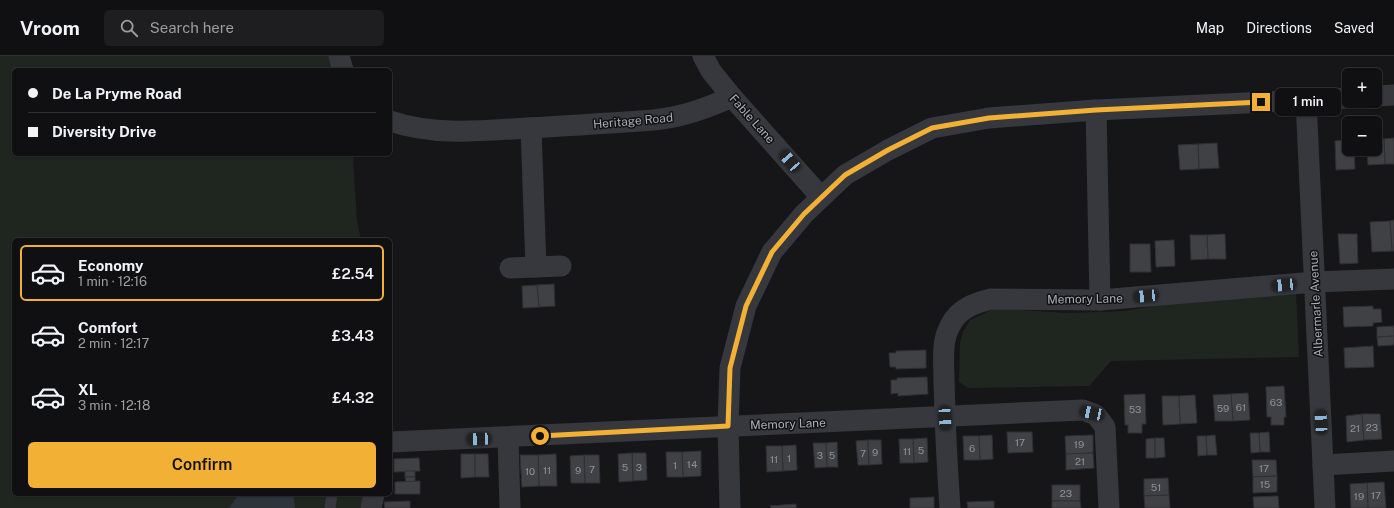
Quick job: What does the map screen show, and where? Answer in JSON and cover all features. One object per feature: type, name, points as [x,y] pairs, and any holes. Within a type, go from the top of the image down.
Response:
[{"type":"street","points":[[339,56],[342,68]]},
{"type":"street","name":"Fable Lane","points":[[703,56],[711,70],[732,97],[821,197]]},
{"type":"street","points":[[1382,96],[1394,95]]},
{"type":"street","name":"Heritage Road","points":[[392,122],[433,131],[467,132],[676,118],[697,112],[732,97]]},
{"type":"street","points":[[730,508],[728,426],[730,368],[746,306],[772,252],[804,214],[845,175],[888,150],[932,128],[989,118],[1096,110],[1342,98]]},
{"type":"street","name":"Albermarle Avenue","points":[[1306,100],[1325,508]]},
{"type":"street","points":[[1096,110],[1100,300]]},
{"type":"street","points":[[531,128],[536,267]]},
{"type":"street","points":[[510,268],[561,266]]},
{"type":"street","name":"Memory Lane","points":[[945,418],[944,342],[950,326],[958,313],[974,303],[991,299],[1100,300],[1315,282],[1394,279]]},
{"type":"street","name":"Memory Lane","points":[[392,442],[508,438],[728,426],[945,418],[1083,410],[1092,413],[1105,427],[1109,508]]},
{"type":"street","points":[[945,418],[950,508]]},
{"type":"street","points":[[508,438],[510,508]]},
{"type":"street","points":[[1323,464],[1394,461]]},
{"type":"street","points":[[370,508],[373,496]]},
{"type":"lane","points":[[330,508],[332,496]]},
{"type":"shaded area","points":[[0,56],[339,56],[342,68],[12,68],[12,156],[354,156],[357,221],[361,238],[12,238],[12,496],[374,496],[371,508],[0,508]]},
{"type":"shaded area","points":[[1296,292],[1299,357],[1111,361],[1089,386],[968,388],[959,382],[960,343],[963,332],[970,320],[996,308],[1066,313],[1125,311],[1182,301]]},
{"type":"shaded area","points":[[238,496],[293,496],[295,508],[229,508]]},
{"type":"building","points":[[1394,138],[1394,164],[1385,164],[1384,139]]},
{"type":"building","points":[[1382,139],[1384,139],[1385,164],[1368,165],[1367,156],[1382,156]]},
{"type":"building","points":[[1342,140],[1342,156],[1354,156],[1355,169],[1336,170],[1335,141]]},
{"type":"building","points":[[1217,143],[1219,168],[1199,169],[1198,144]]},
{"type":"building","points":[[1198,144],[1199,169],[1180,170],[1178,145]]},
{"type":"building","points":[[1394,220],[1394,251],[1392,251],[1390,221]]},
{"type":"building","points":[[1390,221],[1392,251],[1372,252],[1370,222]]},
{"type":"building","points":[[1225,234],[1226,259],[1208,259],[1207,235]]},
{"type":"building","points":[[1338,234],[1357,234],[1358,263],[1340,264]]},
{"type":"building","points":[[1190,235],[1207,235],[1208,259],[1191,260]]},
{"type":"building","points":[[1174,240],[1175,266],[1156,267],[1155,241]]},
{"type":"building","points":[[1130,244],[1150,244],[1151,272],[1130,272]]},
{"type":"building","points":[[554,284],[555,306],[539,307],[537,285]]},
{"type":"building","points":[[537,285],[539,307],[523,308],[522,286]]},
{"type":"building","points":[[1373,306],[1373,309],[1381,309],[1382,322],[1373,323],[1373,326],[1344,327],[1343,307]]},
{"type":"building","points":[[1394,326],[1394,336],[1377,337],[1377,327]]},
{"type":"building","points":[[1394,336],[1394,345],[1378,346],[1377,337]]},
{"type":"building","points":[[1373,346],[1374,367],[1345,368],[1344,348]]},
{"type":"building","points":[[926,350],[926,368],[896,369],[896,367],[890,367],[889,353],[896,353],[896,351]]},
{"type":"building","points":[[927,377],[928,394],[898,396],[898,393],[891,394],[891,380],[897,380],[897,378]]},
{"type":"building","points":[[1284,386],[1286,417],[1284,417],[1284,425],[1271,425],[1271,417],[1267,417],[1266,387]]},
{"type":"building","points":[[1248,393],[1250,420],[1233,421],[1231,394]]},
{"type":"building","points":[[1145,394],[1146,424],[1142,424],[1142,433],[1128,433],[1128,425],[1125,425],[1124,395]]},
{"type":"building","points":[[1231,394],[1233,421],[1215,421],[1213,395]]},
{"type":"building","points":[[1195,395],[1197,423],[1180,424],[1179,396]]},
{"type":"building","points":[[1162,396],[1179,396],[1180,424],[1163,425]]},
{"type":"building","points":[[1362,414],[1364,440],[1347,442],[1346,416]]},
{"type":"building","points":[[1362,414],[1380,414],[1382,439],[1364,440]]},
{"type":"building","points":[[1007,432],[1032,432],[1033,452],[1008,453]]},
{"type":"building","points":[[1269,432],[1270,452],[1260,452],[1259,433]]},
{"type":"building","points":[[1250,433],[1259,433],[1260,452],[1251,453]]},
{"type":"building","points":[[992,435],[993,459],[980,460],[979,436]]},
{"type":"building","points":[[1093,435],[1093,453],[1066,454],[1065,436]]},
{"type":"building","points":[[1215,435],[1217,455],[1207,455],[1206,436]]},
{"type":"building","points":[[963,436],[979,436],[980,460],[964,460]]},
{"type":"building","points":[[1197,436],[1206,436],[1207,455],[1198,456]]},
{"type":"building","points":[[927,438],[928,462],[914,463],[913,439]]},
{"type":"building","points":[[1155,438],[1155,458],[1146,458],[1146,439]]},
{"type":"building","points":[[1155,438],[1164,438],[1165,457],[1155,458]]},
{"type":"building","points":[[899,439],[913,439],[914,463],[900,463]]},
{"type":"building","points":[[868,440],[869,465],[858,465],[856,441]]},
{"type":"building","points":[[868,440],[881,440],[882,464],[869,465]]},
{"type":"building","points":[[837,442],[838,467],[827,467],[826,443]]},
{"type":"building","points":[[813,443],[826,443],[827,467],[815,468]]},
{"type":"building","points":[[796,445],[797,470],[783,471],[782,446]]},
{"type":"building","points":[[766,446],[782,446],[783,471],[767,472]]},
{"type":"building","points":[[701,451],[701,476],[683,477],[682,452]]},
{"type":"building","points":[[666,452],[682,452],[683,477],[667,477]]},
{"type":"building","points":[[632,453],[646,453],[647,480],[633,481]]},
{"type":"building","points":[[632,453],[633,481],[619,482],[618,454]]},
{"type":"building","points":[[1093,453],[1094,468],[1066,470],[1066,454]]},
{"type":"building","points":[[461,454],[475,454],[475,477],[461,478]]},
{"type":"building","points":[[475,454],[488,454],[489,477],[475,477]]},
{"type":"building","points":[[556,454],[557,486],[539,486],[538,455]]},
{"type":"building","points":[[520,455],[538,455],[539,486],[522,487]]},
{"type":"building","points":[[584,455],[599,455],[600,483],[585,483]]},
{"type":"building","points":[[584,455],[585,483],[571,483],[570,456]]},
{"type":"building","points":[[419,458],[420,471],[394,472],[394,459]]},
{"type":"building","points":[[1252,460],[1276,460],[1277,476],[1253,477]]},
{"type":"building","points":[[405,471],[415,471],[415,477],[405,477]]},
{"type":"building","points":[[1277,476],[1277,492],[1253,493],[1253,477]]},
{"type":"building","points":[[405,477],[415,477],[415,482],[406,482]]},
{"type":"building","points":[[1168,478],[1169,495],[1144,496],[1144,479]]},
{"type":"building","points":[[420,481],[420,494],[395,494],[395,482]]},
{"type":"building","points":[[1384,482],[1386,508],[1368,508],[1367,483]]},
{"type":"building","points":[[1367,483],[1368,508],[1351,508],[1350,484]]},
{"type":"building","points":[[1052,485],[1080,485],[1080,501],[1052,501]]},
{"type":"building","points":[[1169,495],[1170,508],[1145,508],[1144,496]]},
{"type":"building","points":[[1278,496],[1279,508],[1254,508],[1253,497]]},
{"type":"building","points":[[934,497],[934,508],[910,508],[910,498]]},
{"type":"building","points":[[410,501],[410,508],[385,508],[384,502]]},
{"type":"building","points":[[994,501],[994,508],[968,508],[967,502]]},
{"type":"building","points":[[1052,501],[1080,501],[1081,508],[1052,508]]},
{"type":"building","points":[[796,504],[796,508],[771,508],[770,506]]},
{"type":"route","points":[[540,436],[728,426],[730,368],[746,306],[772,252],[804,214],[845,175],[888,150],[932,128],[989,118],[1096,110],[1261,102]]}]
